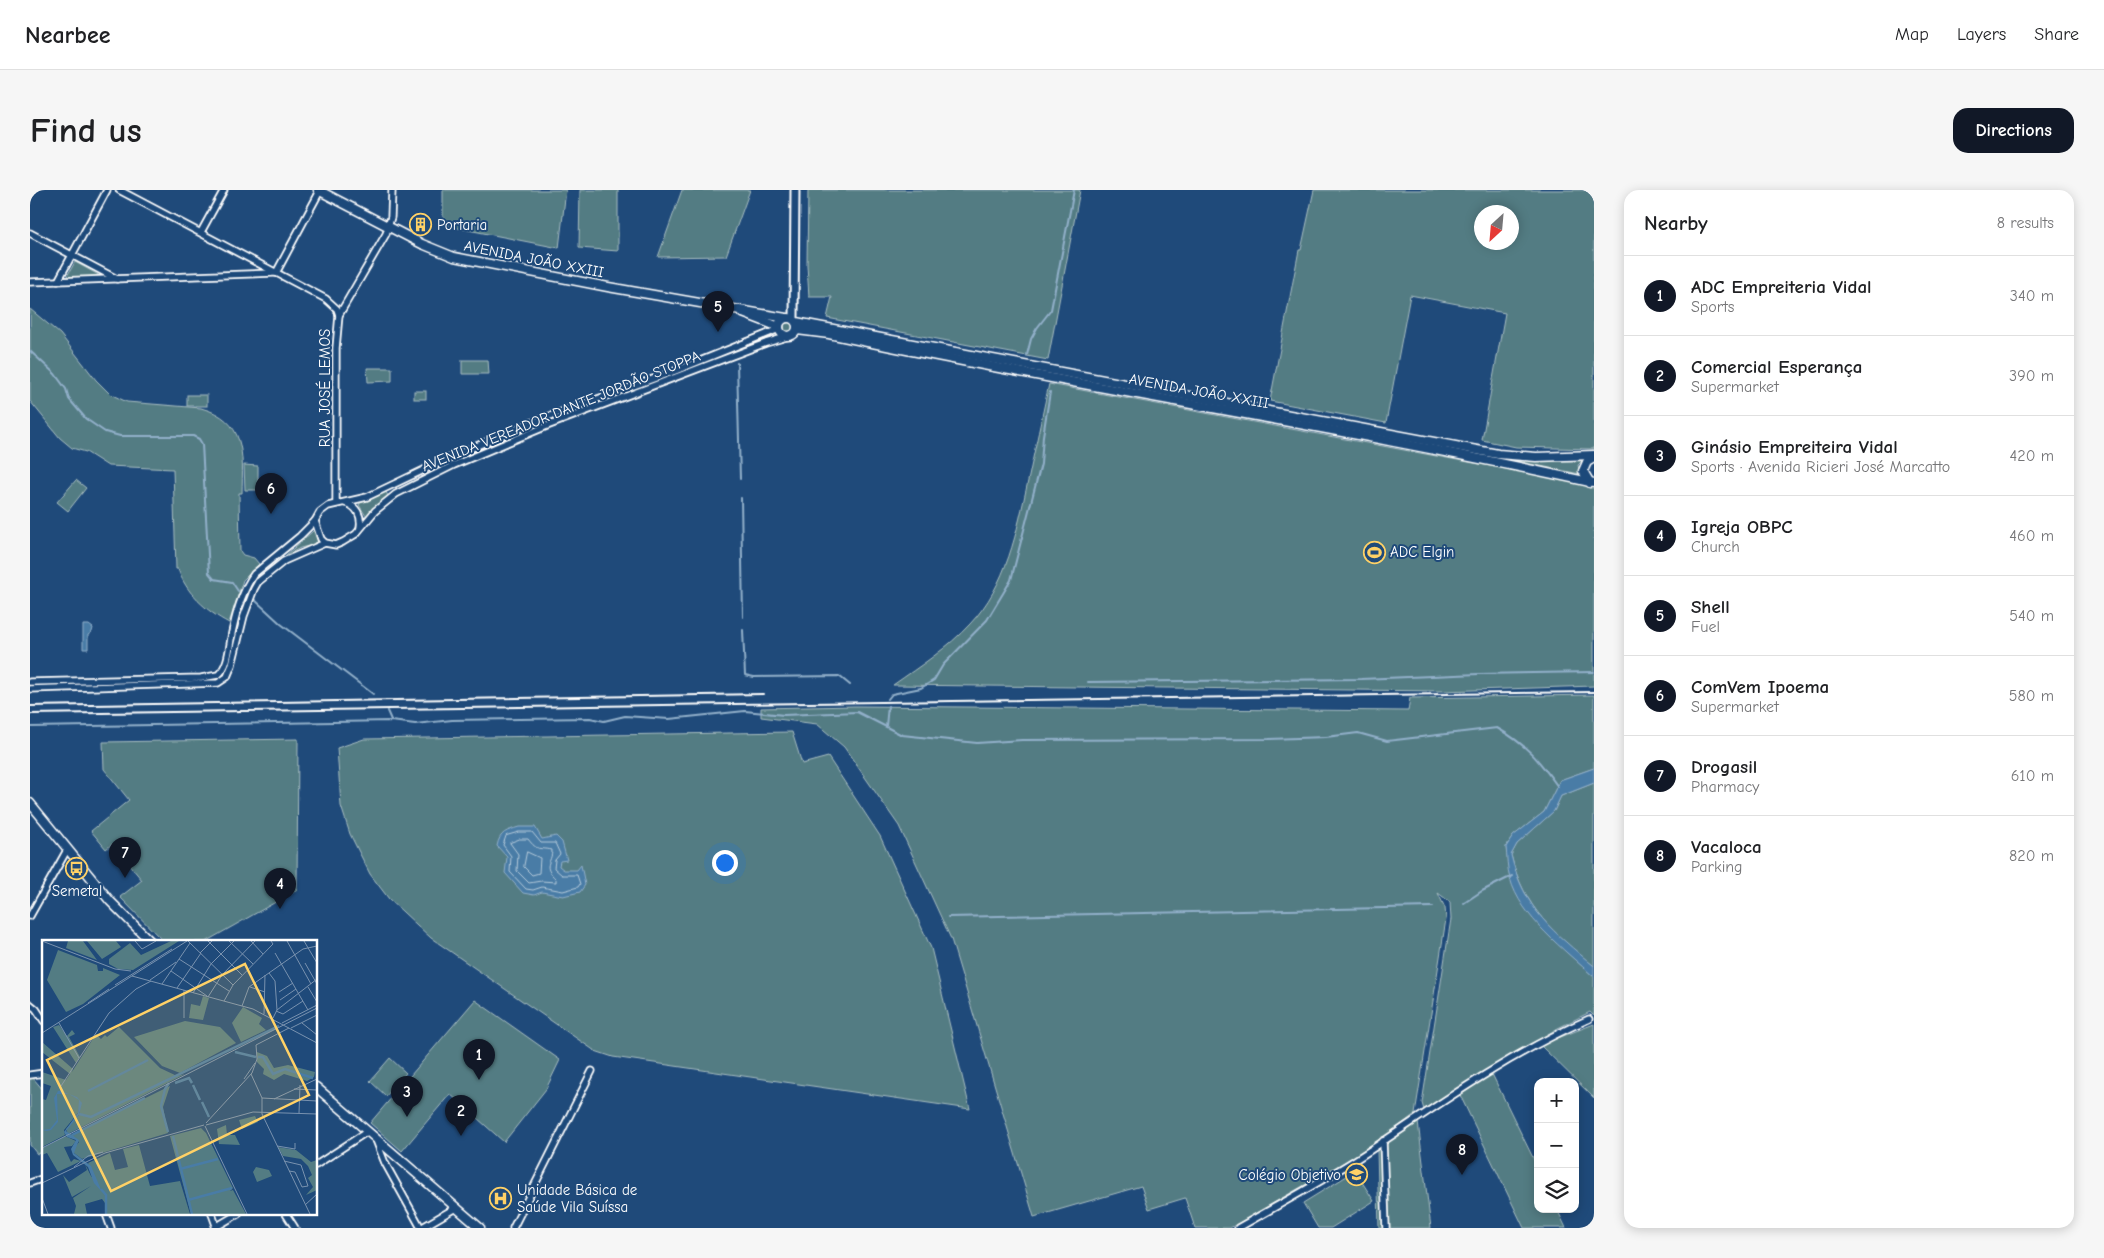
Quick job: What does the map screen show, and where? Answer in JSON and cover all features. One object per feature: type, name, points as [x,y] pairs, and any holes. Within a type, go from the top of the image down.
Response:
[{"type":"main road","name":"AVENIDA JOÃO XXIII","points":[[319,191],[434,250],[454,257],[1498,454],[1536,457],[1594,456]]},
{"type":"main road","name":"AVENIDA JOÃO XXIII","points":[[730,308],[779,328],[783,335],[790,336]]},
{"type":"main road","points":[[779,328],[782,320],[793,322],[790,336]]},
{"type":"main road","name":"AVENIDA JOÃO XXIII","points":[[793,322],[829,334],[1047,378],[1482,458],[1592,483]]},
{"type":"main road","points":[[1592,483],[1583,471],[1587,462],[1594,456]]},
{"type":"main road","points":[[30,803],[110,901],[150,940]]},
{"type":"main road","points":[[318,1089],[480,1228]]},
{"type":"street","points":[[58,281],[107,190]]},
{"type":"street","points":[[119,190],[326,299],[337,309],[339,315]]},
{"type":"street","points":[[201,232],[224,190]]},
{"type":"street","points":[[389,227],[392,190]]},
{"type":"street","points":[[793,322],[794,190]]},
{"type":"street","points":[[276,273],[319,191]]},
{"type":"street","name":"RUA JOSÉ LEMOS","points":[[339,503],[336,348],[339,315],[389,227]]},
{"type":"street","points":[[30,232],[118,280]]},
{"type":"street","points":[[30,282],[276,273]]},
{"type":"street","name":"AVENIDA VEREADOR DANTE JORDÃO STOPPA","points":[[30,682],[211,677],[222,671],[237,611],[254,574],[315,521],[320,512],[339,503],[367,497],[453,456],[531,423],[675,370],[779,328]]},
{"type":"street","name":"AVENIDA VEREADOR DANTE JORDÃO STOPPA","points":[[30,688],[218,683],[224,680],[232,665],[244,616],[258,582],[284,561],[325,543],[336,545],[356,534],[375,511],[396,494],[454,465],[564,420],[766,343],[790,336]]},
{"type":"street","points":[[339,503],[354,508],[359,514],[361,527],[356,534]]},
{"type":"street","points":[[315,521],[321,539],[325,543]]},
{"type":"street","points":[[30,916],[67,850]]},
{"type":"street","points":[[30,1004],[42,1018]]},
{"type":"street","points":[[1238,1228],[1383,1142],[1418,1117],[1537,1044],[1589,1019]]},
{"type":"street","points":[[513,1228],[592,1071]]},
{"type":"street","points":[[318,1164],[372,1134],[384,1163],[421,1228],[457,1207]]},
{"type":"street","points":[[1383,1142],[1386,1228]]},
{"type":"street","points":[[30,1183],[42,1179]]},
{"type":"street","points":[[107,1216],[111,1228]]},
{"type":"street","points":[[216,1228],[235,1216]]},
{"type":"street","points":[[287,1216],[295,1228]]},
{"type":"green space","points":[[443,190],[566,190],[559,248],[443,225]]},
{"type":"green space","points":[[580,190],[618,190],[618,251],[579,248]]},
{"type":"green space","points":[[682,190],[750,190],[726,256],[658,257]]},
{"type":"green space","points":[[808,190],[1080,190],[1048,360],[827,318],[832,297],[809,297],[807,265]]},
{"type":"green space","points":[[1314,190],[1594,190],[1594,449],[1516,447],[1482,440],[1505,313],[1410,295],[1386,423],[1270,401],[1299,250],[1301,250]]},
{"type":"green space","points":[[75,262],[104,278],[66,278]]},
{"type":"green space","points":[[30,309],[60,334],[96,380],[110,394],[127,402],[201,408],[216,413],[227,421],[234,430],[239,440],[242,465],[242,493],[239,493],[240,551],[243,555],[254,558],[259,564],[243,580],[229,623],[212,613],[198,600],[186,586],[178,569],[176,569],[173,469],[108,466],[86,452],[72,448],[60,438],[30,401]]},
{"type":"green space","points":[[788,322],[794,328],[788,334],[782,328]]},
{"type":"green space","points":[[462,360],[488,360],[489,374],[462,374]]},
{"type":"green space","points":[[367,368],[392,368],[392,381],[368,382]]},
{"type":"green space","points":[[1049,384],[1565,480],[1594,488],[1594,686],[1443,691],[893,685],[952,641],[970,624],[983,609],[1002,575],[1015,538]]},
{"type":"green space","points":[[414,391],[426,391],[426,399],[414,399]]},
{"type":"green space","points":[[187,395],[207,395],[207,406],[187,406]]},
{"type":"green space","points":[[1511,460],[1582,461],[1578,465],[1580,474]]},
{"type":"green space","points":[[244,465],[258,466],[258,490],[245,490]]},
{"type":"green space","points":[[76,480],[86,488],[68,511],[57,502]]},
{"type":"green space","points":[[386,492],[388,496],[366,516],[359,505],[360,503]]},
{"type":"green space","points":[[313,531],[321,543],[300,548],[285,556]]},
{"type":"green space","points":[[1594,695],[1594,768],[1560,780],[1544,812],[1513,836],[1506,847],[1510,879],[1547,934],[1594,977],[1594,1016],[1590,1012],[1558,1028],[1424,1110],[1422,1103],[1451,919],[1450,902],[1438,893],[1445,908],[1446,919],[1415,1114],[1374,1145],[1230,1228],[1195,1228],[1185,1198],[1149,1209],[1141,1186],[1034,1217],[951,939],[899,826],[844,747],[817,724],[761,717],[761,708],[855,706],[1408,711],[1410,698]]},
{"type":"green space","points":[[792,732],[802,764],[828,757],[880,836],[931,948],[970,1109],[613,1057],[595,1051],[431,938],[389,899],[370,874],[350,834],[341,806],[337,748],[364,739]]},
{"type":"green space","points":[[298,739],[297,890],[209,940],[162,940],[120,897],[142,880],[112,844],[106,849],[91,831],[129,800],[104,769],[103,742]]},
{"type":"green space","points":[[1594,783],[1594,966],[1553,931],[1542,918],[1523,889],[1511,855],[1517,844],[1554,811],[1561,796]]},
{"type":"green space","points":[[475,1000],[560,1060],[546,1089],[504,1142],[450,1094],[402,1151],[370,1123]]},
{"type":"green space","points":[[1594,1024],[1594,1098],[1579,1083],[1579,1078],[1574,1078],[1540,1045]]},
{"type":"green space","points":[[390,1058],[406,1073],[386,1096],[370,1081]]},
{"type":"green space","points":[[1492,1074],[1534,1160],[1534,1213],[1559,1213],[1566,1228],[1524,1228],[1460,1095]]},
{"type":"green space","points":[[33,1078],[42,1089],[42,1152],[37,1154],[30,1145],[30,1079]]},
{"type":"green space","points":[[1418,1122],[1431,1228],[1379,1228],[1377,1149]]},
{"type":"green space","points":[[1355,1171],[1374,1201],[1331,1228],[1318,1228],[1303,1203]]},
{"type":"water","points":[[83,625],[89,625],[93,628],[92,632],[88,635],[88,649],[83,649]]},
{"type":"water","points":[[1594,768],[1594,783],[1561,796],[1554,811],[1517,844],[1511,855],[1524,891],[1532,905],[1566,942],[1594,966],[1594,977],[1545,932],[1523,906],[1510,878],[1506,847],[1513,836],[1544,812],[1560,780]]},
{"type":"water","points":[[519,827],[535,827],[542,839],[556,836],[562,842],[567,860],[560,861],[559,866],[564,870],[577,870],[581,865],[585,885],[580,892],[563,896],[542,892],[534,895],[523,893],[505,873],[507,857],[497,846],[504,833]]},
{"type":"waterway","points":[[1027,355],[1031,339],[1051,310],[1074,190]]},
{"type":"waterway","points":[[30,351],[55,374],[66,389],[69,399],[86,419],[105,432],[120,436],[193,436],[199,439],[202,444],[209,573],[214,579],[232,582],[238,591]]},
{"type":"waterway","points":[[737,363],[740,479]]},
{"type":"waterway","points":[[888,699],[892,694],[921,688],[934,680],[943,665],[987,620],[1011,580],[1041,464],[1050,392]]},
{"type":"waterway","points":[[741,498],[743,617]]},
{"type":"waterway","points":[[255,600],[281,624],[373,694]]},
{"type":"waterway","points":[[743,630],[745,675],[754,677],[839,676],[850,685]]},
{"type":"waterway","points":[[1088,682],[1361,679],[1594,672]]},
{"type":"waterway","points":[[886,726],[888,706]]},
{"type":"waterway","points":[[387,711],[391,720]]},
{"type":"waterway","points":[[30,727],[391,721],[415,724],[452,720],[590,718],[604,721],[625,716],[669,719],[745,711],[784,715],[857,712],[902,735],[977,743],[1022,740],[1269,739],[1326,737],[1358,733],[1387,741],[1497,728],[1516,740],[1531,753],[1558,787]]},
{"type":"waterway","points":[[1464,903],[1482,891],[1512,876]]},
{"type":"waterway","points":[[948,917],[1433,907]]},
{"type":"railway","points":[[30,714],[1594,692]]},
{"type":"railway","points":[[30,706],[763,694]]},
{"type":"place","name":"Portaria","points":[[421,225]]},
{"type":"place","name":"Shell","points":[[718,332]]},
{"type":"place","name":"ComVem Ipoema","points":[[271,514]]},
{"type":"place","name":"ADC Elgin","points":[[1374,552]]},
{"type":"place","name":"Semetal","points":[[77,868]]},
{"type":"place","name":"Drogasil","points":[[125,878]]},
{"type":"place","name":"Igreja OBPC","points":[[280,909]]},
{"type":"place","name":"ADC Empreiteria Vidal","points":[[479,1080]]},
{"type":"place","name":"Ginásio Empreiteira Vidal","points":[[407,1117]]},
{"type":"place","name":"Comercial Esperança","points":[[461,1136]]},
{"type":"place","name":"Colégio Objetivo","points":[[1357,1175]]},
{"type":"place","name":"Vacaloca","points":[[1462,1175]]},
{"type":"place","name":"Unidade Básica de Saúde Vila Suíssa","points":[[501,1199]]}]
